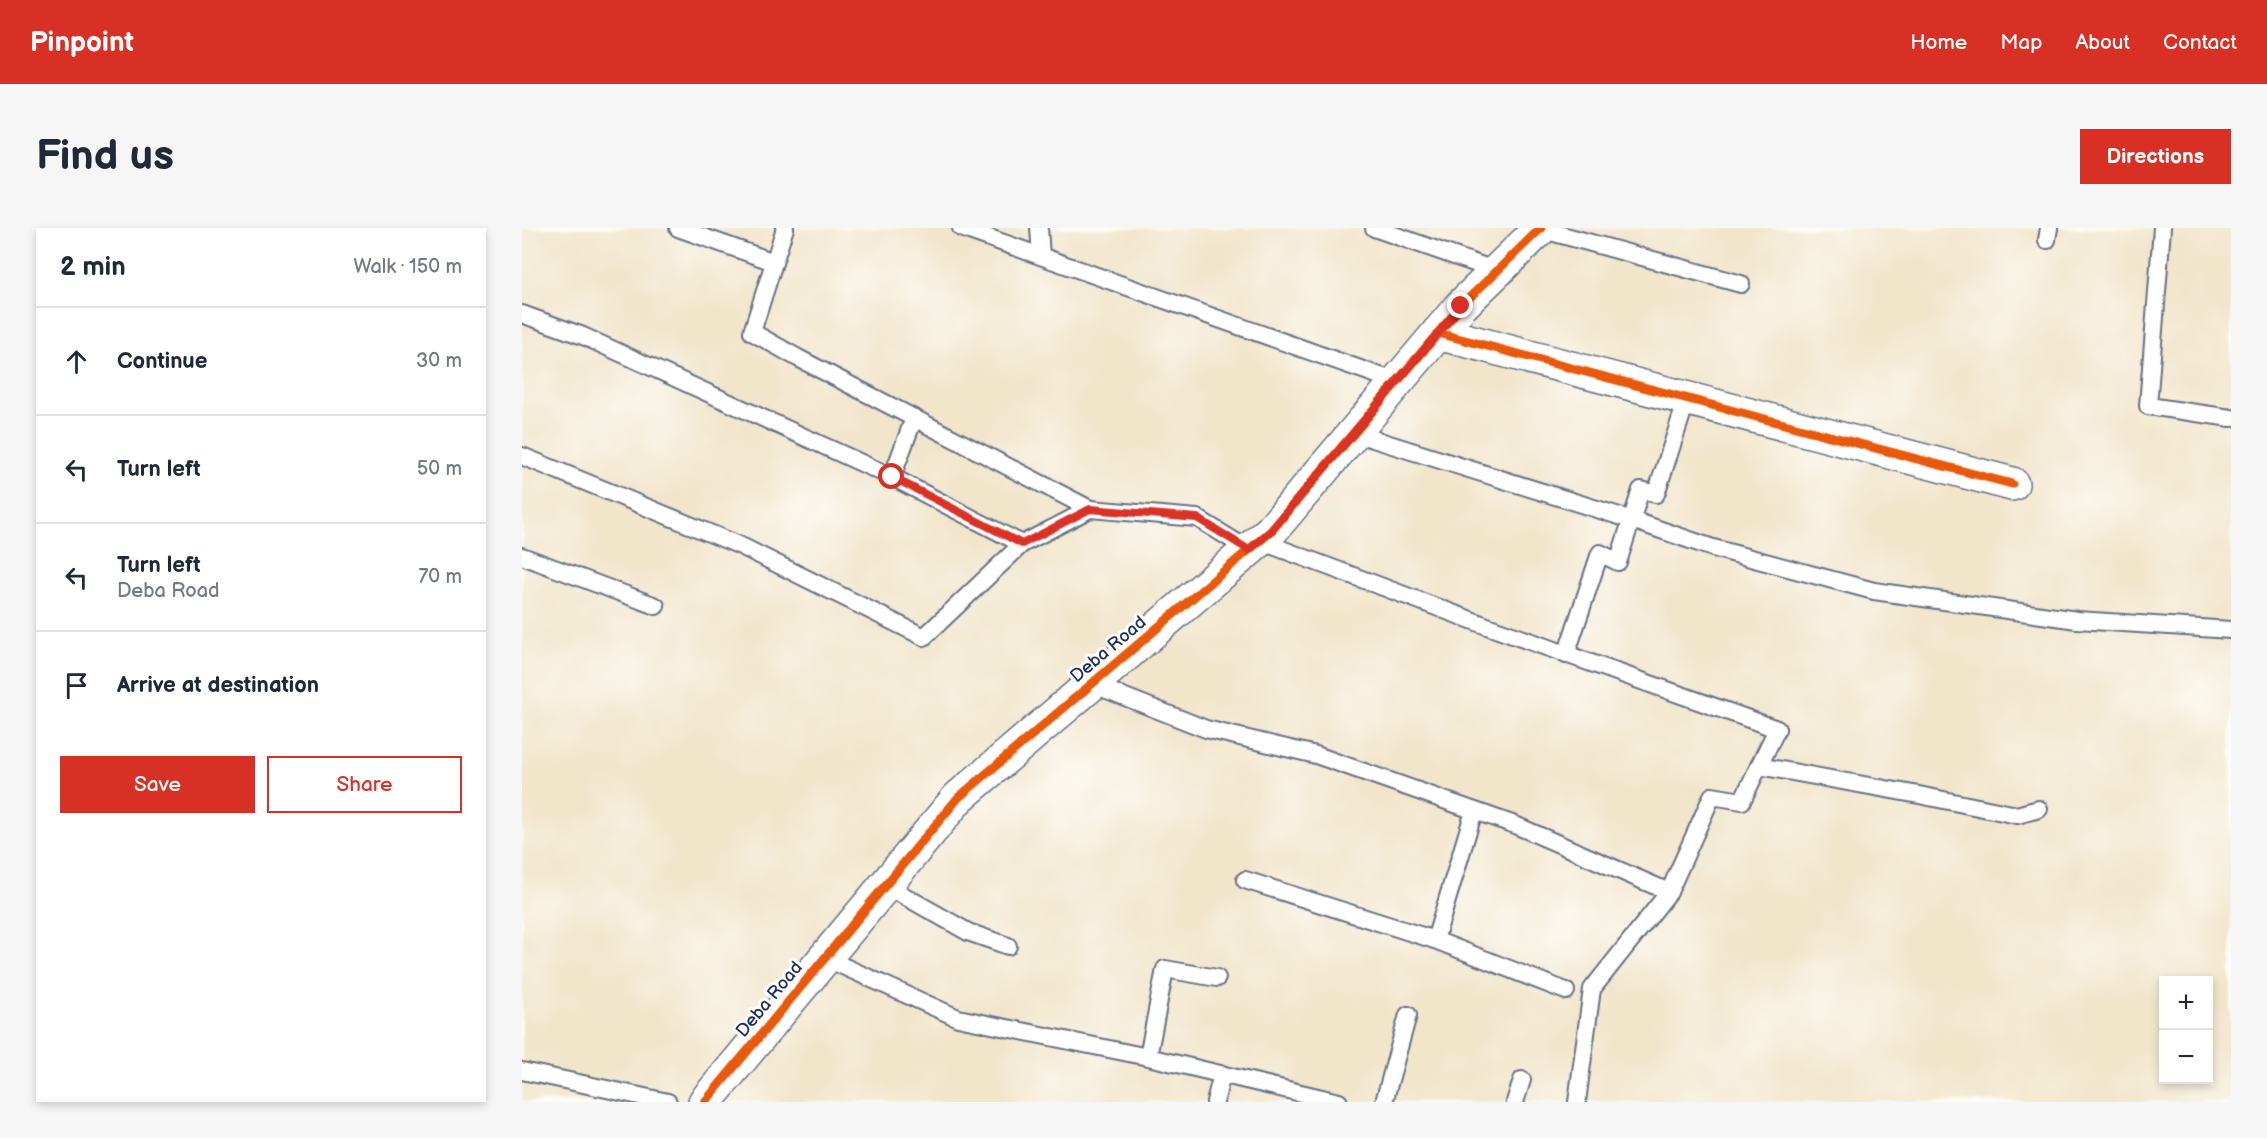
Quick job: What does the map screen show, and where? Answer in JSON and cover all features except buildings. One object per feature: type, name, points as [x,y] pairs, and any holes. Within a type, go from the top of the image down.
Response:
[{"type":"street","name":"Deba Road","points":[[705,1102],[958,798],[1271,531],[1461,306],[1541,229]]},
{"type":"street","points":[[1438,333],[2012,484]]},
{"type":"lane","points":[[678,228],[774,262]]},
{"type":"lane","points":[[785,228],[752,332],[1090,509],[1197,518],[1254,545],[1777,729],[1742,801],[1712,796],[1669,892],[1592,989],[1577,1102]]},
{"type":"lane","points":[[961,228],[1397,382]]},
{"type":"lane","points":[[1039,228],[1041,256]]},
{"type":"lane","points":[[1374,228],[1497,271]]},
{"type":"lane","points":[[2162,228],[2148,406],[2231,418]]},
{"type":"lane","points":[[1541,229],[1741,284]]},
{"type":"lane","points":[[522,314],[583,336],[892,477],[1022,544]]},
{"type":"lane","points":[[1566,655],[1600,553],[1618,562],[1641,490],[1656,494],[1688,399]]},
{"type":"lane","points":[[892,477],[915,418]]},
{"type":"lane","points":[[1354,433],[1632,520],[1713,548],[1874,591],[2077,620],[2231,630]]},
{"type":"lane","points":[[522,456],[741,546],[924,637],[1022,544],[1090,509]]},
{"type":"lane","points":[[522,556],[656,606]]},
{"type":"lane","points":[[1092,684],[1206,729],[1316,755],[1515,825],[1669,892]]},
{"type":"lane","points":[[1759,766],[2017,815],[2039,809]]},
{"type":"lane","points":[[1435,940],[1474,811]]},
{"type":"lane","points":[[1245,880],[1435,940],[1566,991]]},
{"type":"lane","points":[[885,885],[968,933],[1008,946]]},
{"type":"lane","points":[[825,958],[958,1018],[1148,1057],[1333,1101]]},
{"type":"lane","points":[[1148,1057],[1165,969],[1217,978]]},
{"type":"lane","points":[[1384,1102],[1408,1015]]},
{"type":"lane","points":[[522,1071],[668,1102]]},
{"type":"lane","points":[[1215,1102],[1222,1074]]},
{"type":"lane","points":[[1515,1102],[1522,1080]]},
{"type":"cycle path","points":[[705,1102],[958,798],[1271,531],[1461,306],[1541,228]]},
{"type":"cycle path","points":[[1438,333],[2012,484]]},
{"type":"route","points":[[892,477],[1022,544],[1090,509],[1197,518],[1249,550],[1271,531],[1461,306]]}]
